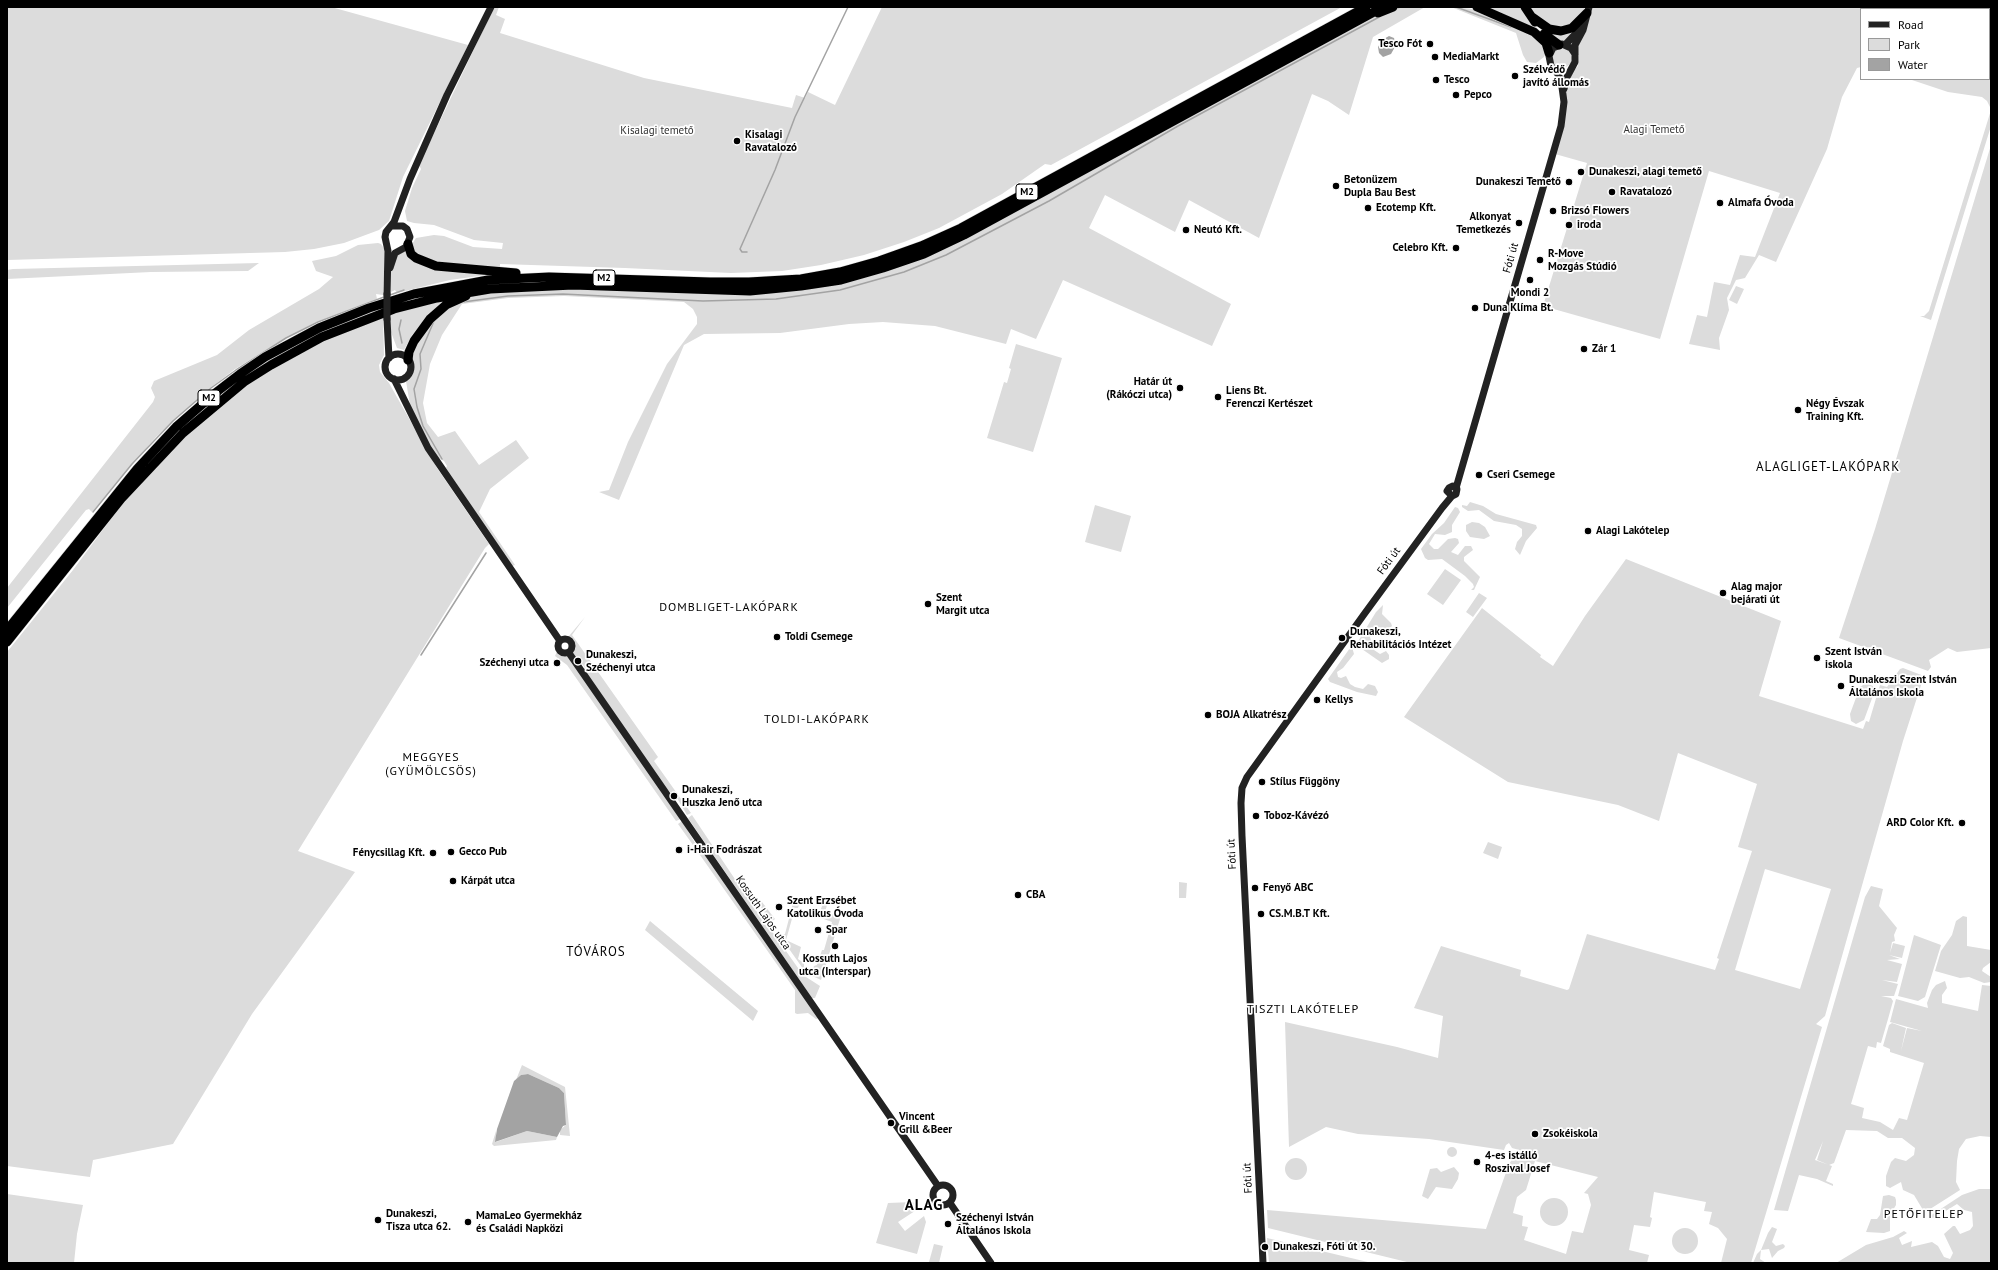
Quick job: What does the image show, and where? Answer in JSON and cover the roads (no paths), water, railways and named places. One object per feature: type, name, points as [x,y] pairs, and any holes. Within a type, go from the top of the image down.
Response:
[{"type":"highway","name":"M2","points":[[7,630],[115,495],[162,441],[214,394],[266,357],[331,323],[369,308],[406,296],[488,280],[549,277],[748,282],[801,279],[840,272],[879,261],[921,246],[961,228],[1366,7]]},
{"type":"highway","name":"M2","points":[[7,642],[143,474],[194,422],[244,382],[294,351],[322,337],[366,318],[417,302],[482,290],[573,285],[750,291],[828,282],[883,268],[924,254],[964,235],[1383,7]]},
{"type":"highway","points":[[1355,22],[1393,7]]},
{"type":"highway","points":[[1477,7],[1534,32],[1546,43],[1549,53]]},
{"type":"highway","points":[[1525,7],[1548,38],[1562,45]]},
{"type":"highway","points":[[1532,17],[1549,29],[1562,31],[1572,28],[1588,10]]},
{"type":"highway","points":[[408,244],[411,254],[416,258],[436,266],[549,277]]},
{"type":"highway","points":[[404,357],[409,352],[414,341],[435,314],[455,301],[482,290]]},
{"type":"street","points":[[388,331],[394,348],[404,357],[410,368],[407,376],[404,378],[394,379],[388,376],[385,370],[389,358],[387,319],[388,246],[385,238],[387,230],[391,226],[447,95],[491,7]]},
{"type":"street","points":[[1563,95],[1570,70],[1575,62],[1575,45],[1584,25],[1588,10]]},
{"type":"street","points":[[1563,95],[1561,80],[1549,62],[1549,53],[1562,45],[1584,25]]},
{"type":"street","points":[[1562,45],[1571,48],[1575,54]]},
{"type":"street","points":[[1556,71],[1563,72],[1570,70]]},
{"type":"street","name":"Fóti út","points":[[1264,1263],[1242,836],[1242,788],[1247,777],[1278,732],[1442,508],[1450,494],[1457,492],[1454,487],[1460,472],[1562,126],[1563,95]]},
{"type":"street","points":[[387,278],[393,257],[399,250],[408,244],[410,237],[410,233],[403,226],[401,216],[404,194]]},
{"type":"street","points":[[391,226],[403,226]]},
{"type":"street","points":[[388,246],[399,250]]},
{"type":"street","points":[[389,358],[404,357]]},
{"type":"street","points":[[404,378],[404,391],[408,406]]},
{"type":"street","points":[[394,379],[425,442],[436,460],[560,641]]},
{"type":"street","points":[[564,639],[571,642],[572,647],[569,653],[564,654],[558,650],[560,641],[564,639]]},
{"type":"street","name":"Kossuth Lajos utca","points":[[569,653],[938,1186]]},
{"type":"street","points":[[946,1185],[952,1190],[953,1198],[950,1203],[941,1205],[935,1201],[933,1192],[938,1186],[946,1185]]},
{"type":"street","points":[[950,1203],[992,1263]]},
{"type":"water","points":[[1389,36],[1394,38],[1396,45],[1391,54],[1383,57],[1379,53],[1378,47],[1382,40]]},
{"type":"water","points":[[528,1074],[559,1088],[564,1093],[566,1125],[563,1126],[557,1137],[527,1131],[495,1142],[497,1129],[514,1081],[521,1075]]},
{"type":"waterway","points":[[747,252],[742,252],[740,249],[775,170],[795,117],[848,7]]},
{"type":"waterway","points":[[1397,8],[1401,7]]},
{"type":"waterway","points":[[1456,7],[1511,27]]},
{"type":"waterway","points":[[463,302],[508,296],[563,294],[703,301],[776,299],[840,290],[904,272],[946,255],[1049,201],[1178,126],[1381,16]]},
{"type":"waterway","points":[[390,295],[404,290]]},
{"type":"waterway","points":[[93,512],[132,464],[173,421],[211,388],[286,338],[318,322],[384,297]]},
{"type":"waterway","points":[[401,320],[399,329],[402,343]]},
{"type":"waterway","points":[[434,321],[420,354],[421,369],[414,389],[417,407],[423,426],[442,459]]},
{"type":"waterway","points":[[421,655],[486,553]]},
{"type":"place","name":"Tesco Fót","points":[[1430,44]]},
{"type":"place","name":"MediaMarkt","points":[[1435,57]]},
{"type":"place","name":"Szélvédő javító állomás","points":[[1515,76]]},
{"type":"place","name":"Tesco","points":[[1436,80]]},
{"type":"place","name":"Pepco","points":[[1456,95]]},
{"type":"place","name":"Kisalagi Ravatalozó","points":[[737,141]]},
{"type":"place","name":"Dunakeszi, alagi temető","points":[[1581,172]]},
{"type":"place","name":"Dunakeszi Temető","points":[[1569,182]]},
{"type":"place","name":"Betonüzem Dupla Bau Best","points":[[1336,186]]},
{"type":"place","name":"Ravatalozó","points":[[1612,192]]},
{"type":"place","name":"Almafa Óvoda","points":[[1720,203]]},
{"type":"place","name":"Ecotemp Kft.","points":[[1368,208]]},
{"type":"place","name":"Brizsó Flowers","points":[[1553,211]]},
{"type":"place","name":"Alkonyat Temetkezés","points":[[1519,223]]},
{"type":"place","name":"iroda","points":[[1569,225]]},
{"type":"place","name":"Neutó Kft.","points":[[1186,230]]},
{"type":"place","name":"Celebro Kft.","points":[[1456,248]]},
{"type":"place","name":"R-Move Mozgás Stúdió","points":[[1540,260]]},
{"type":"place","name":"Mondi 2","points":[[1530,280]]},
{"type":"place","name":"Duna Klíma Bt.","points":[[1475,308]]},
{"type":"place","name":"Zár 1","points":[[1584,349]]},
{"type":"place","name":"Határ út (Rákóczi utca)","points":[[1180,388]]},
{"type":"place","name":"Liens Bt. Ferenczi Kertészet","points":[[1218,397]]},
{"type":"place","name":"Négy Évszak Training Kft.","points":[[1798,410]]},
{"type":"place","name":"Cseri Csemege","points":[[1479,475]]},
{"type":"place","name":"Alagi Lakótelep","points":[[1588,531]]},
{"type":"place","name":"Alag major bejárati út","points":[[1723,593]]},
{"type":"place","name":"Szent Margit utca","points":[[928,604]]},
{"type":"place","name":"Toldi Csemege","points":[[777,637]]},
{"type":"place","name":"Dunakeszi, Rehabilitációs Intézet","points":[[1342,638]]},
{"type":"place","name":"Szent István iskola","points":[[1817,658]]},
{"type":"place","name":"Dunakeszi, Széchenyi utca","points":[[578,661]]},
{"type":"place","name":"Széchenyi utca","points":[[557,663]]},
{"type":"place","name":"Dunakeszi Szent István Általános Iskola","points":[[1841,686]]},
{"type":"place","name":"Kellys","points":[[1317,700]]},
{"type":"place","name":"BOJA Alkatrész","points":[[1208,715]]},
{"type":"place","name":"Stílus Függöny","points":[[1262,782]]},
{"type":"place","name":"Dunakeszi, Huszka Jenő utca","points":[[674,796]]},
{"type":"place","name":"Toboz-Kávézó","points":[[1256,816]]},
{"type":"place","name":"ARD Color Kft.","points":[[1962,823]]},
{"type":"place","name":"i-Hair Fodrászat","points":[[679,850]]},
{"type":"place","name":"Gecco Pub","points":[[451,852]]},
{"type":"place","name":"Fénycsillag Kft.","points":[[433,853]]},
{"type":"place","name":"Kárpát utca","points":[[453,881]]},
{"type":"place","name":"Fenyő ABC","points":[[1255,888]]},
{"type":"place","name":"CBA","points":[[1018,895]]},
{"type":"place","name":"Szent Erzsébet Katolikus Óvoda","points":[[779,907]]},
{"type":"place","name":"CS.M.B.T Kft.","points":[[1261,914]]},
{"type":"place","name":"Spar","points":[[818,930]]},
{"type":"place","name":"Kossuth Lajos utca (Interspar)","points":[[835,946]]},
{"type":"place","name":"Vincent Grill &Beer","points":[[891,1123]]},
{"type":"place","name":"Zsokéiskola","points":[[1535,1134]]},
{"type":"place","name":"4-es istálló Roszival Josef","points":[[1477,1162]]},
{"type":"place","name":"Dunakeszi, Tisza utca 62.","points":[[378,1220]]},
{"type":"place","name":"MamaLeo Gyermekház és Családi Napközi","points":[[468,1222]]},
{"type":"place","name":"Széchenyi István Általános Iskola","points":[[948,1224]]},
{"type":"place","name":"Dunakeszi, Fóti út 30.","points":[[1265,1247]]},
{"type":"district","name":"ALAGLIGET-LAKÓPARK","points":[[1828,467]]},
{"type":"district","name":"DOMBLIGET-LAKÓPARK","points":[[729,608]]},
{"type":"district","name":"TOLDI-LAKÓPARK","points":[[817,720]]},
{"type":"district","name":"MEGGYES (GYÜMÖLCSÖS)","points":[[431,765]]},
{"type":"district","name":"TÓVÁROS","points":[[596,952]]},
{"type":"district","name":"TISZTI LAKÓTELEP","points":[[1303,1010]]},
{"type":"district","name":"ALAG","points":[[924,1206]]},
{"type":"district","name":"PETŐFITELEP","points":[[1924,1215]]},
{"type":"park label","name":"Alagi Temető","points":[[1654,130]]},
{"type":"park label","name":"Kisalagi temető","points":[[657,131]]}]
